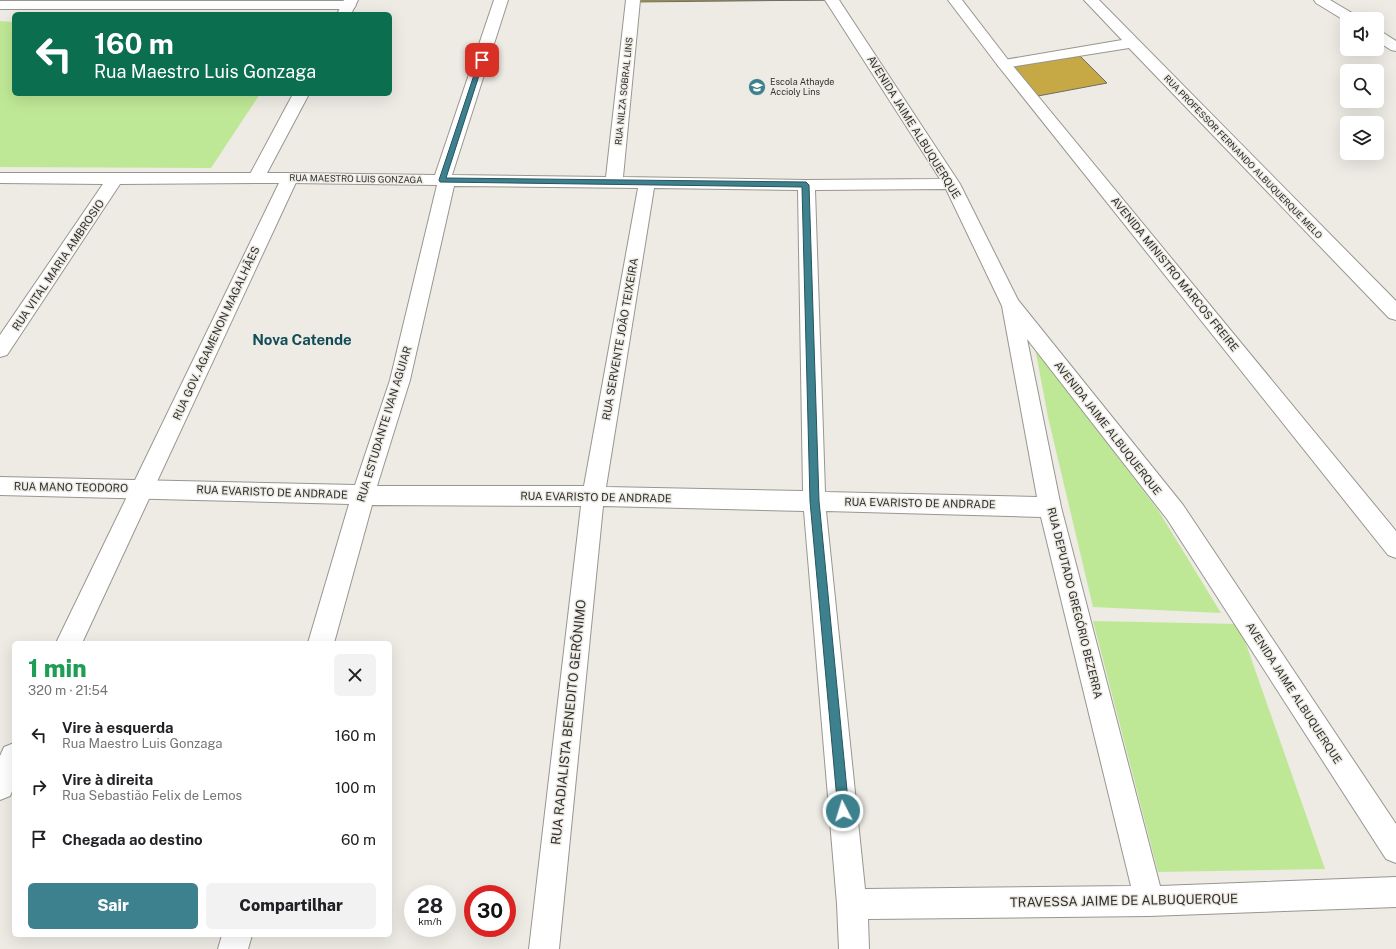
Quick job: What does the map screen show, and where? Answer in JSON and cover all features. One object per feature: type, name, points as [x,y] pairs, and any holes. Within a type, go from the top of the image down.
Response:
[{"type":"street","name":"RUA ESTUDANTE IVAN AGUIAR","points":[[322,641],[363,494],[400,380],[445,180],[501,0]]},
{"type":"street","name":"RUA NILZA SOBRAL LINS","points":[[614,182],[633,0]]},
{"type":"street","name":"AVENIDA JAIME ALBUQUERQUE","points":[[832,0],[952,184],[1010,304],[1175,512],[1396,849]]},
{"type":"street","name":"AVENIDA MINISTRO MARCOS FREIRE","points":[[955,0],[1004,64],[1396,548]]},
{"type":"street","name":"RUA PROFESSOR FERNANDO ALBUQUERQUE MELO","points":[[1091,0],[1396,313]]},
{"type":"street","points":[[1321,0],[1341,12]]},
{"type":"street","points":[[0,16],[9,3],[348,6]]},
{"type":"street","points":[[1384,39],[1396,47]]},
{"type":"street","points":[[1004,64],[1132,43]]},
{"type":"street","points":[[256,178],[300,96]]},
{"type":"street","name":"RUA MAESTRO LUIS GONZAGA","points":[[0,178],[290,178],[806,185],[952,184]]},
{"type":"street","name":"RUA GOV. AGAMENON MAGALHÃES","points":[[70,641],[290,178]]},
{"type":"street","name":"RUA VITAL MARIA AMBROSIO","points":[[0,350],[115,179]]},
{"type":"street","name":"RUA SERVENTE JOÃO TEIXEIRA","points":[[593,496],[647,183]]},
{"type":"street","points":[[806,185],[814,501],[852,904],[854,949]]},
{"type":"street","name":"RUA DEPUTADO GREGÓRIO BEZERRA","points":[[1010,304],[1050,507],[1149,901]]},
{"type":"street","name":"RUA MANO TEODORO","points":[[0,486],[142,488]]},
{"type":"street","name":"RUA EVARISTO DE ANDRADE","points":[[142,488],[363,494],[593,496],[1050,507]]},
{"type":"street","name":"RUA RADIALISTA BENEDITO GERÔNIMO","points":[[544,949],[593,496]]},
{"type":"street","points":[[0,786],[12,761]]},
{"type":"street","name":"TRAVESSA JAIME DE ALBUQUERQUE","points":[[852,904],[1149,901],[1396,892]]},
{"type":"street","points":[[234,949],[237,937]]},
{"type":"green space","points":[[0,21],[12,22],[12,96],[259,96],[211,168],[0,167]]},
{"type":"green space","points":[[1035,348],[1158,510],[1221,613],[1093,607],[1048,417]]},
{"type":"green space","points":[[1093,621],[1239,624],[1325,869],[1158,872]]},
{"type":"building","points":[[634,0],[825,0],[633,2]]},
{"type":"building","points":[[1080,56],[1107,83],[1038,96],[1013,66]]},
{"type":"place","name":"Escola Athayde Accioly Lins","points":[[757,87]]},
{"type":"district","name":"Nova Catende","points":[[302,340]]},
{"type":"route","points":[[482,60],[442,180],[806,185],[814,501],[843,811]]}]
